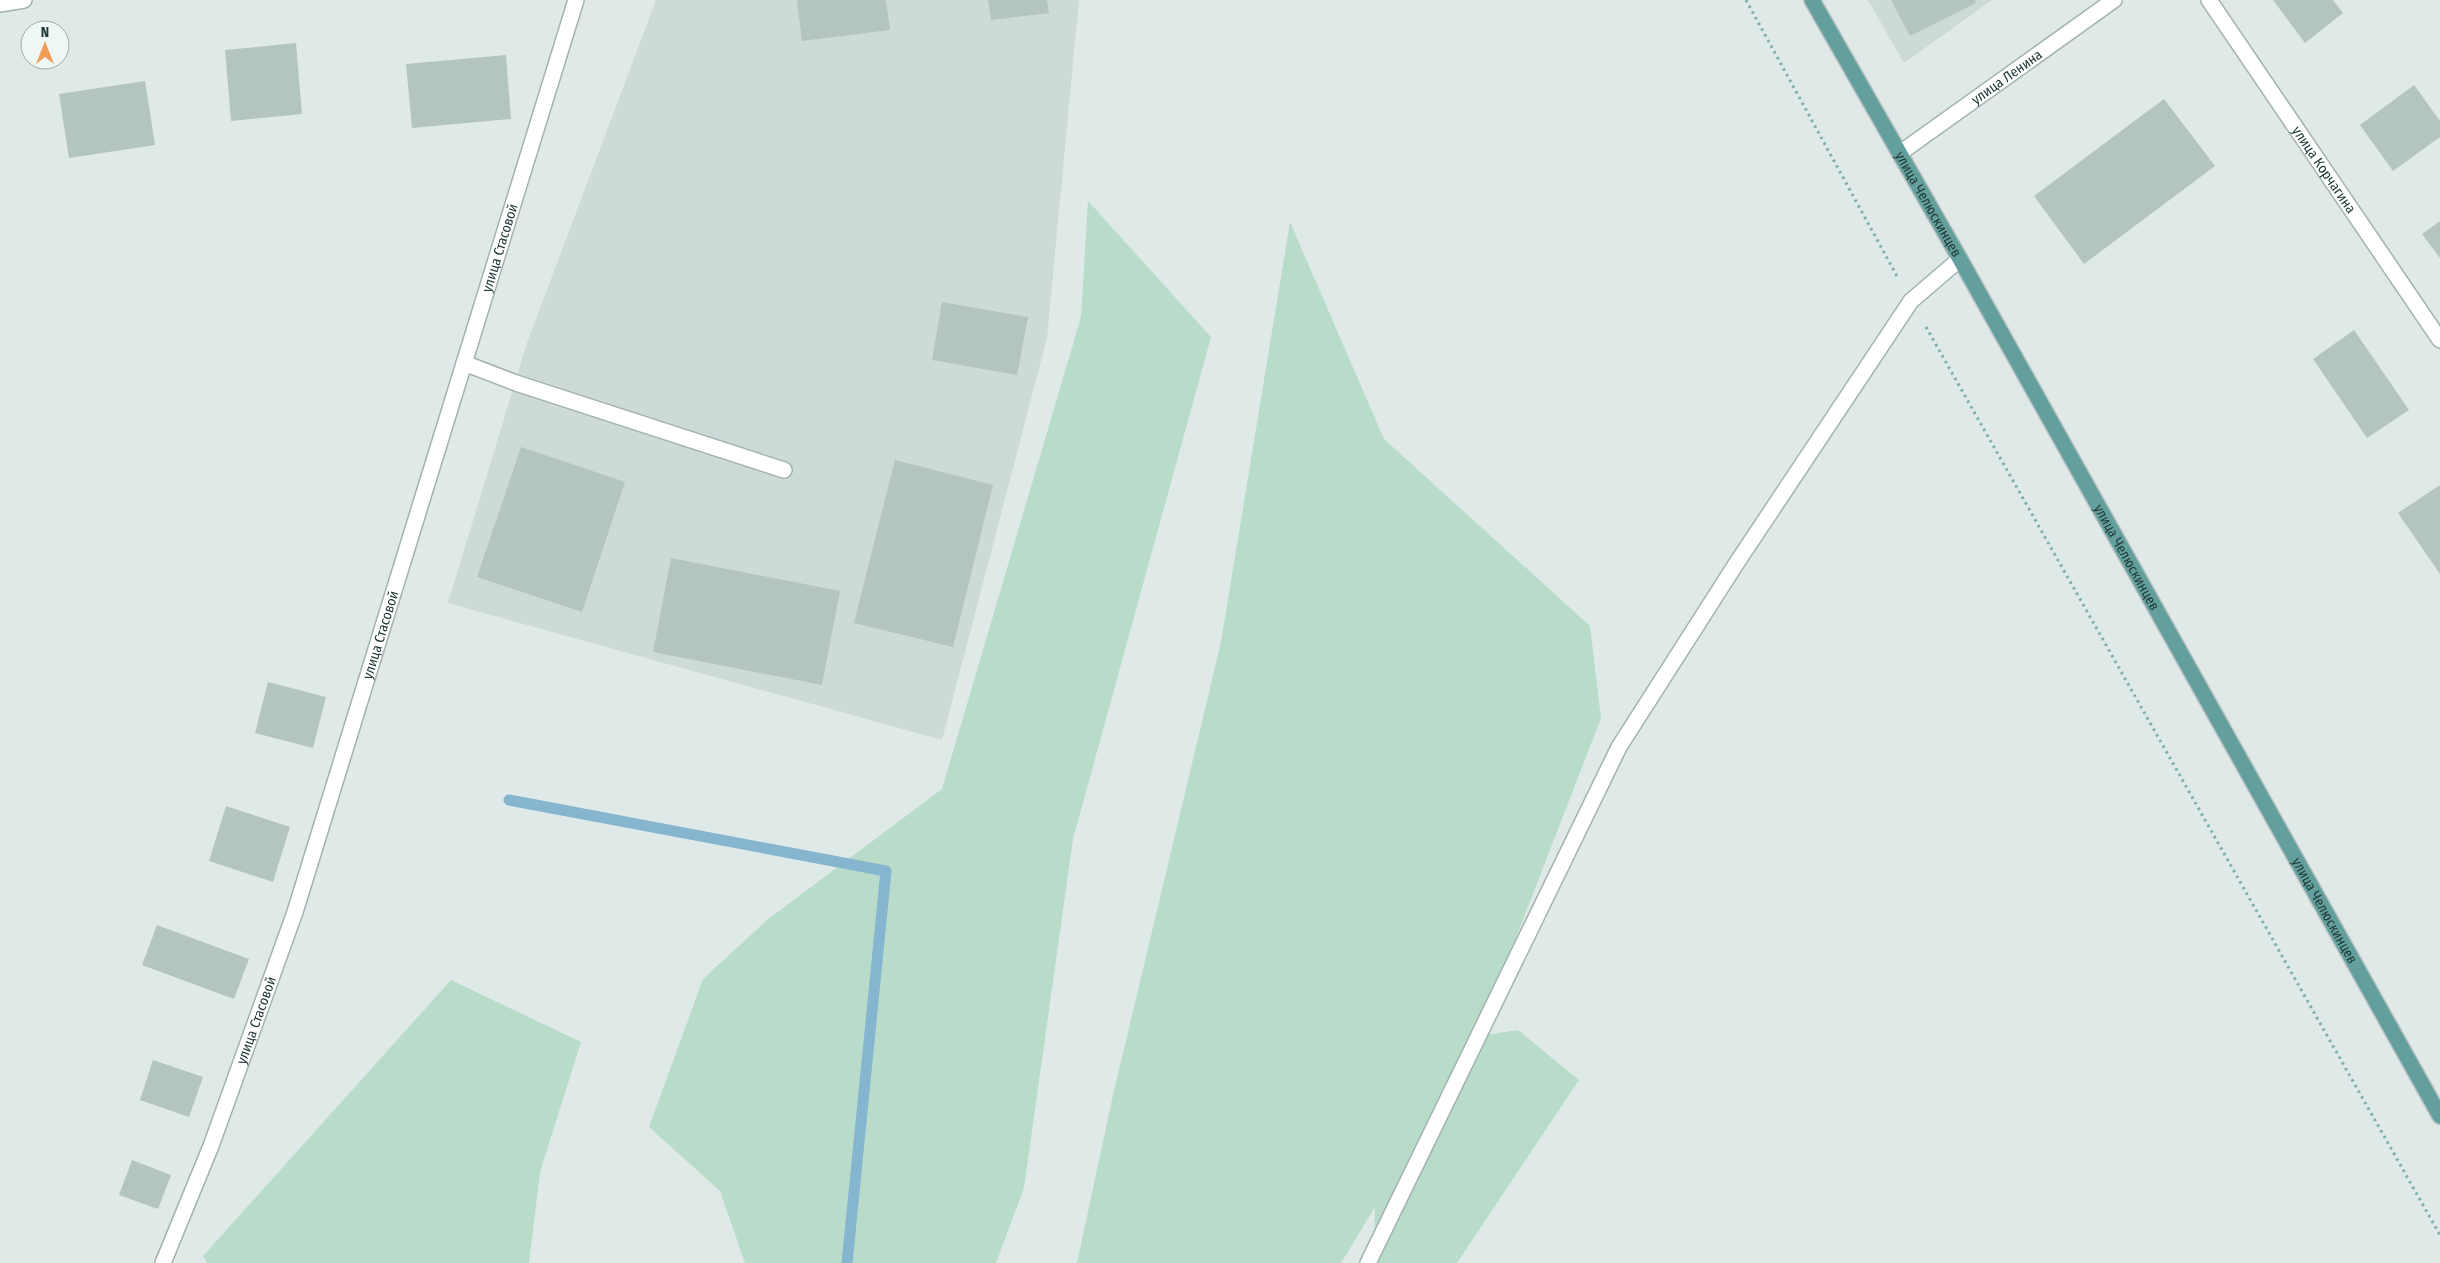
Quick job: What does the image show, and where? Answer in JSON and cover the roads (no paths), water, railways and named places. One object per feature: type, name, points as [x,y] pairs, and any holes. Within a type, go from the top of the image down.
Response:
[{"type":"main road","name":"улица Челюскинцев","points":[[1812,0],[1900,152],[2440,1116]]},
{"type":"street","points":[[0,4],[24,0]]},
{"type":"street","name":"улица Стасовой","points":[[163,1263],[211,1146],[295,912],[576,0]]},
{"type":"street","name":"улица Ленина","points":[[1900,152],[2114,0]]},
{"type":"street","name":"улица Корчагина","points":[[2209,0],[2440,340]]},
{"type":"street","points":[[1368,1263],[1620,747],[1736,564],[1911,300],[1960,259]]},
{"type":"street","points":[[464,363],[516,383],[784,470]]},
{"type":"waterway","points":[[509,800],[886,871],[847,1263]]}]
